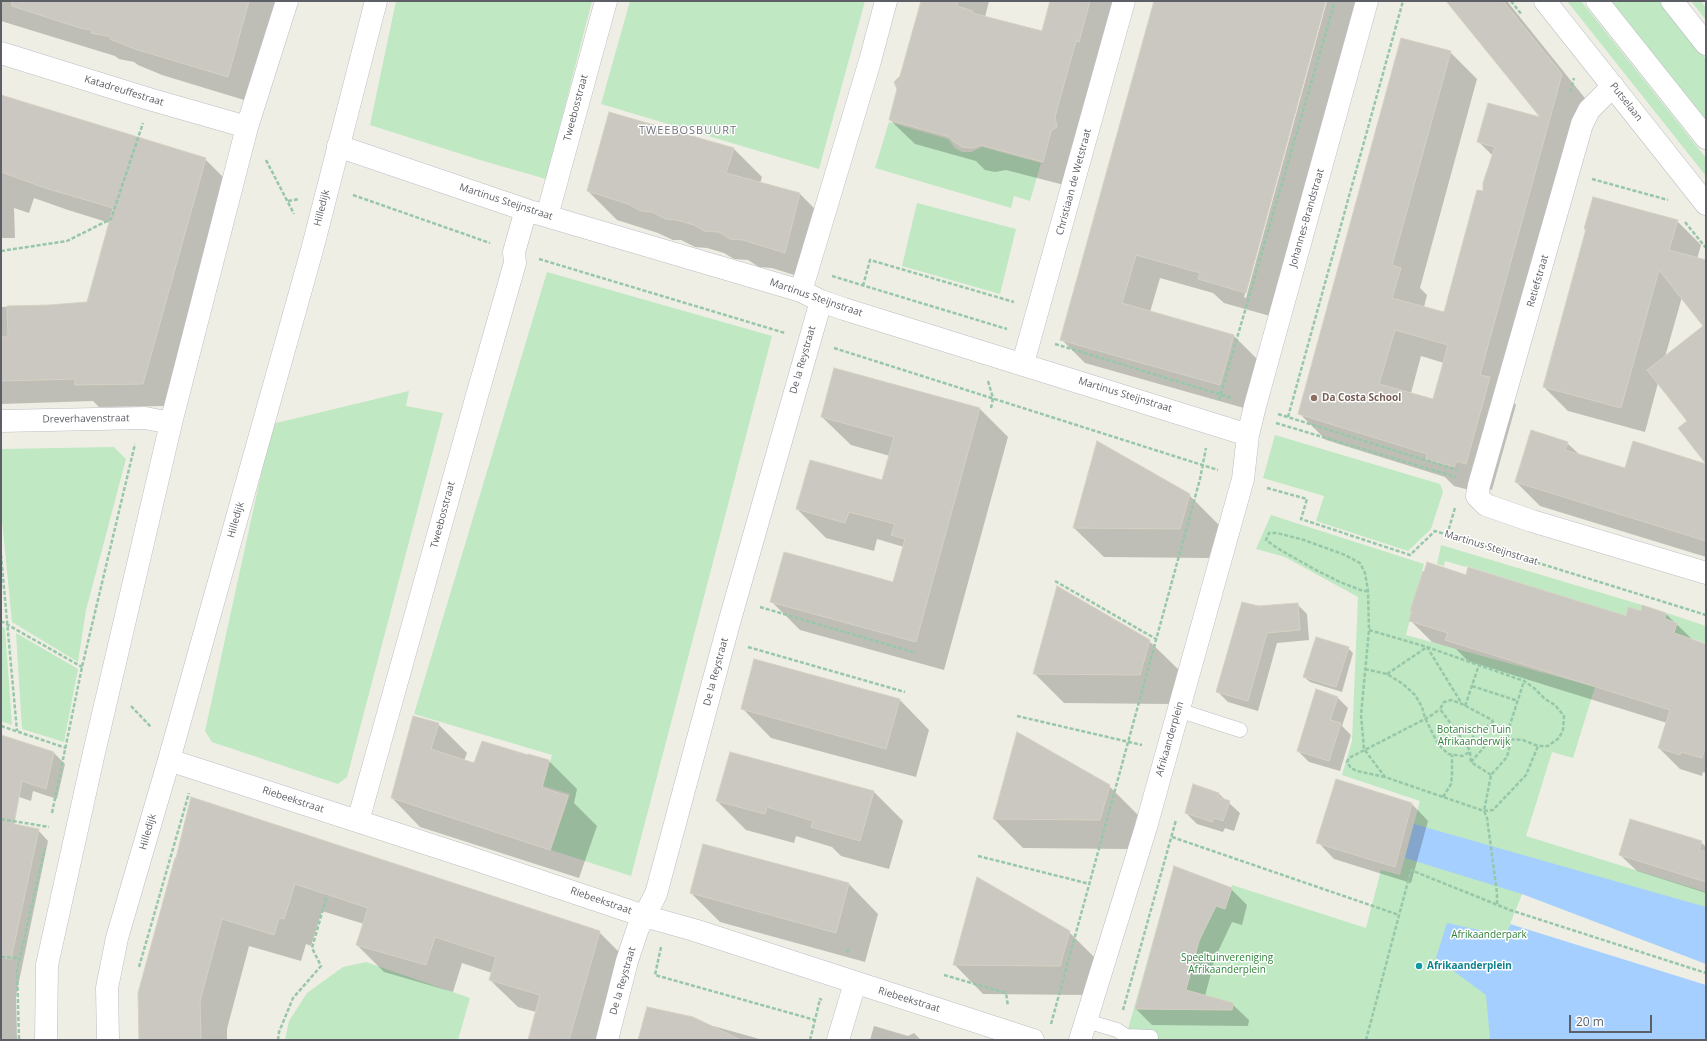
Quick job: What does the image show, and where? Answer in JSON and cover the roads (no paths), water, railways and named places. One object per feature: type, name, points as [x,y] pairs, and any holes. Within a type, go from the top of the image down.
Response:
[{"type":"street","points":[[46,1040],[47,965],[91,764],[171,422],[247,127],[287,1]]},
{"type":"street","name":"Hilledijk","points":[[108,1040],[107,988],[109,971],[117,938],[169,760],[312,250],[376,1]]},
{"type":"street","name":"Tweebosstraat","points":[[547,216],[606,1]]},
{"type":"street","points":[[801,291],[868,69],[886,1]]},
{"type":"street","name":"Christiaan de Wetstraat","points":[[1023,363],[1124,1]]},
{"type":"street","name":"Johannes-Brandstraat","points":[[1251,425],[1367,1]]},
{"type":"street","name":"Putselaan","points":[[1545,1],[1706,204]]},
{"type":"street","points":[[1598,1],[1706,138]]},
{"type":"street","points":[[1672,1],[1706,44]]},
{"type":"street","name":"Katadreuffestraat","points":[[1,53],[149,99],[247,127]]},
{"type":"street","name":"Retiefstraat","points":[[1613,86],[1589,110],[1582,124],[1477,496],[1486,505],[1532,521],[1706,573]]},
{"type":"street","name":"Martinus Steijnstraat","points":[[338,146],[526,210],[801,291],[821,301],[1023,363],[1251,425]]},
{"type":"street","name":"Tweebosstraat","points":[[358,821],[515,263],[514,252],[526,210]]},
{"type":"street","name":"De la Reystraat","points":[[607,1040],[638,928],[656,894],[731,616],[821,301]]},
{"type":"street","name":"Dreverhavenstraat","points":[[1,421],[145,418],[171,422]]},
{"type":"street","name":"Afrikaanderplein","points":[[1083,1031],[1146,827],[1166,750],[1245,472],[1251,425]]},
{"type":"street","name":"Riebeekstraat","points":[[169,760],[644,916],[694,930],[856,983],[1042,1034]]},
{"type":"street","points":[[838,1040],[856,983]]},
{"type":"lane","points":[[1178,710],[1240,730]]},
{"type":"lane","points":[[1083,1031],[1117,1030],[1126,1036],[1151,1037]]},
{"type":"water","name":"Afrikaanderpark","points":[[1414,824],[1706,907],[1706,1040],[1490,1040],[1486,995],[1436,958],[1447,923],[1506,936],[1522,894],[1405,858]]},
{"type":"place","name":"Da Costa School","points":[[1314,398]]},
{"type":"place","name":"Afrikaanderplein","points":[[1419,966]]},
{"type":"district","name":"TWEEBOSBUURT","points":[[688,131]]},
{"type":"park label","name":"Botanische Tuin Afrikaanderwijk","points":[[1474,736]]},
{"type":"park label","name":"Speeltuinvereniging Afrikaanderplein","points":[[1227,964]]}]
